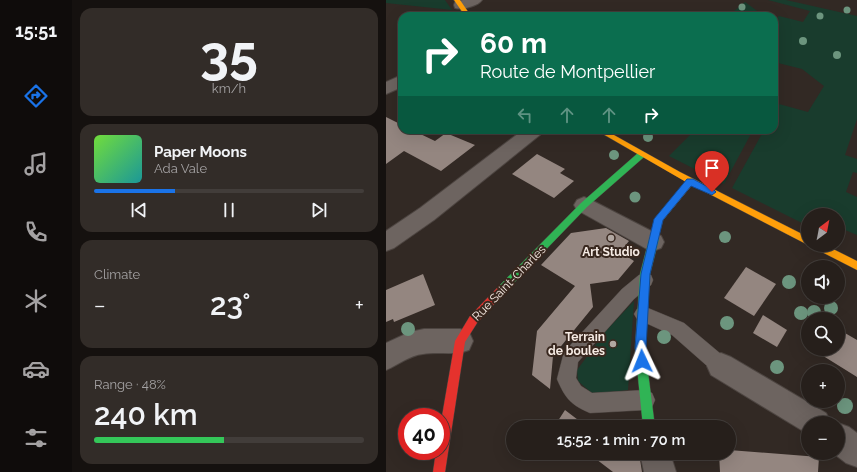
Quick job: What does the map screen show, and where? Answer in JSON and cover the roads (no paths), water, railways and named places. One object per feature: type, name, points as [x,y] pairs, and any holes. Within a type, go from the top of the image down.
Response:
[{"type":"street","points":[[465,12],[458,2],[476,0]]},
{"type":"street","points":[[386,242],[427,214],[530,134]]},
{"type":"street","points":[[607,134],[690,182],[801,238]]},
{"type":"street","name":"Rue Saint-Charles","points":[[439,472],[460,341],[466,329],[480,311],[584,206],[641,155]]},
{"type":"street","points":[[648,420],[640,348],[645,280],[659,219],[690,182]]},
{"type":"street","points":[[584,206],[653,242]]},
{"type":"street","points":[[830,252],[857,266]]},
{"type":"street","points":[[386,357],[410,344],[424,340],[460,341]]},
{"type":"street","points":[[721,366],[804,416]]},
{"type":"street","points":[[845,443],[857,452]]},
{"type":"street","points":[[657,460],[660,472]]},
{"type":"lane","points":[[645,280],[628,294],[570,358],[566,379],[574,393],[590,403],[645,400]]},
{"type":"lane","points":[[643,314],[678,330],[721,366]]},
{"type":"place","name":"Art Studio","points":[[611,238]]},
{"type":"place","name":"Terrain de boules","points":[[613,344]]}]
